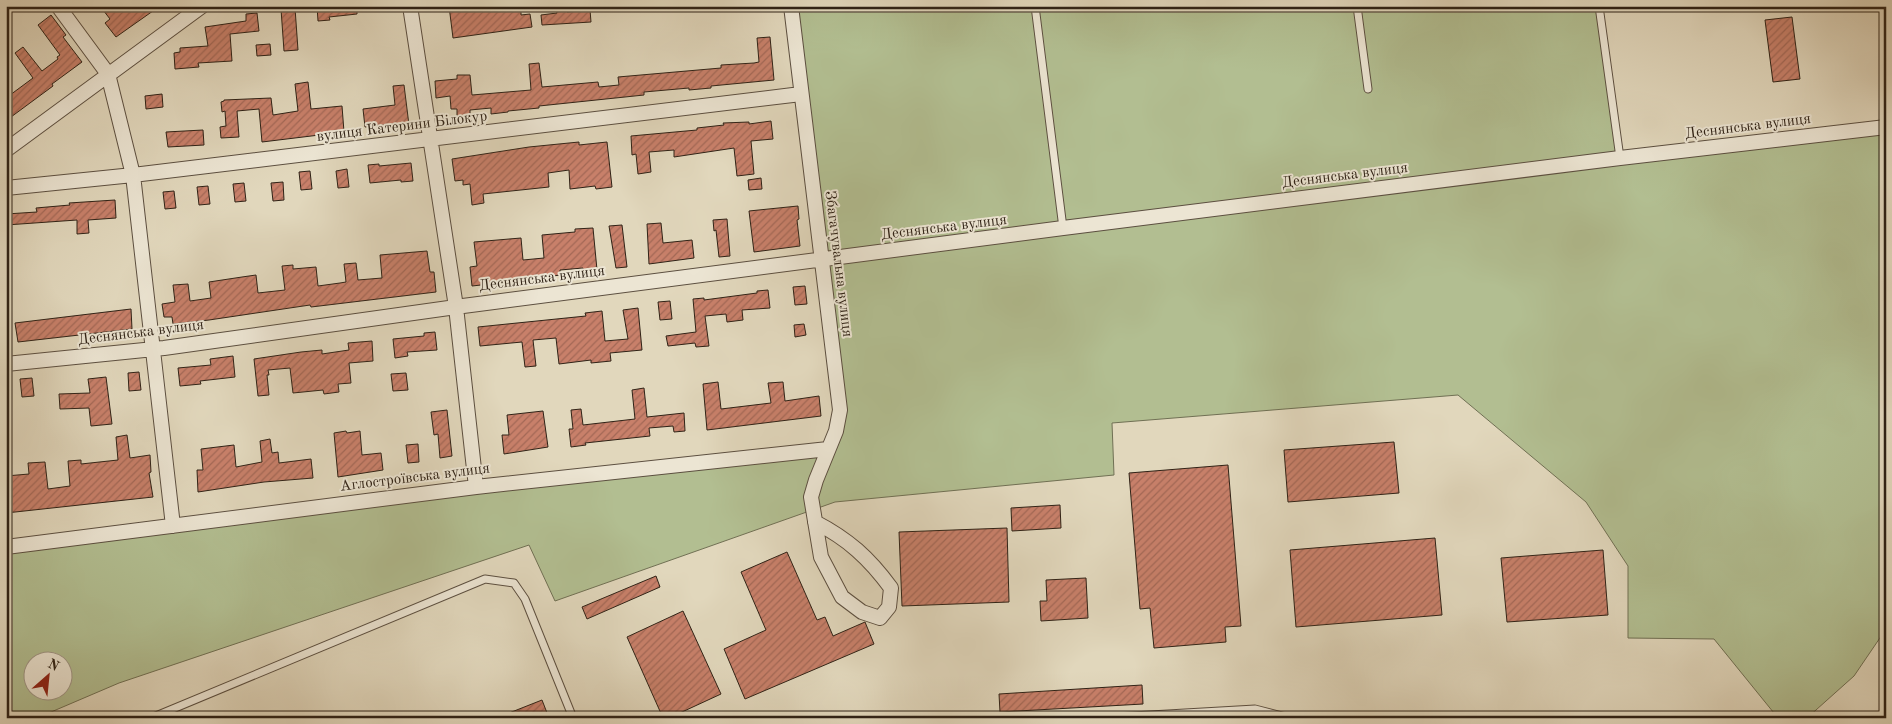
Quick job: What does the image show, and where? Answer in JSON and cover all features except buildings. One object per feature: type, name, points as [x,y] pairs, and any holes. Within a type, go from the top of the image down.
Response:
[{"type":"street","points":[[58,6],[108,74],[132,175],[173,526]]},
{"type":"street","points":[[6,150],[202,6]]},
{"type":"street","points":[[410,6],[456,306],[476,486]]},
{"type":"street","name":"Збагачувальна вулиця","points":[[791,6],[840,410],[836,431],[816,480],[812,497],[821,557],[842,597],[862,612],[880,618],[889,607],[891,588],[863,554],[833,531],[816,522]]},
{"type":"street","name":"вулиця Катерини Білокур","points":[[6,188],[430,140],[801,94]]},
{"type":"street","name":"Деснянська вулиця","points":[[6,364],[153,349],[456,306],[1063,228],[1620,158],[1886,127]]},
{"type":"street","name":"Аглостроївська вулиця","points":[[6,547],[476,486],[828,449]]},
{"type":"lane","points":[[1035,6],[1063,228]]},
{"type":"lane","points":[[1357,6],[1368,89]]},
{"type":"lane","points":[[1599,6],[1620,158]]},
{"type":"lane","points":[[151,718],[485,579],[514,583],[525,599],[573,718]]},
{"type":"lane","points":[[1098,718],[1255,709],[1290,718]]},
{"type":"green space","points":[[791,6],[1599,6],[1620,158],[1886,127],[1886,629],[1854,676],[1807,718],[1778,718],[1714,639],[1628,638],[1628,566],[1586,502],[1458,395],[1112,423],[1114,475],[835,502],[555,601],[529,545],[119,683],[37,718],[6,718],[6,547],[828,449],[836,431]]}]
